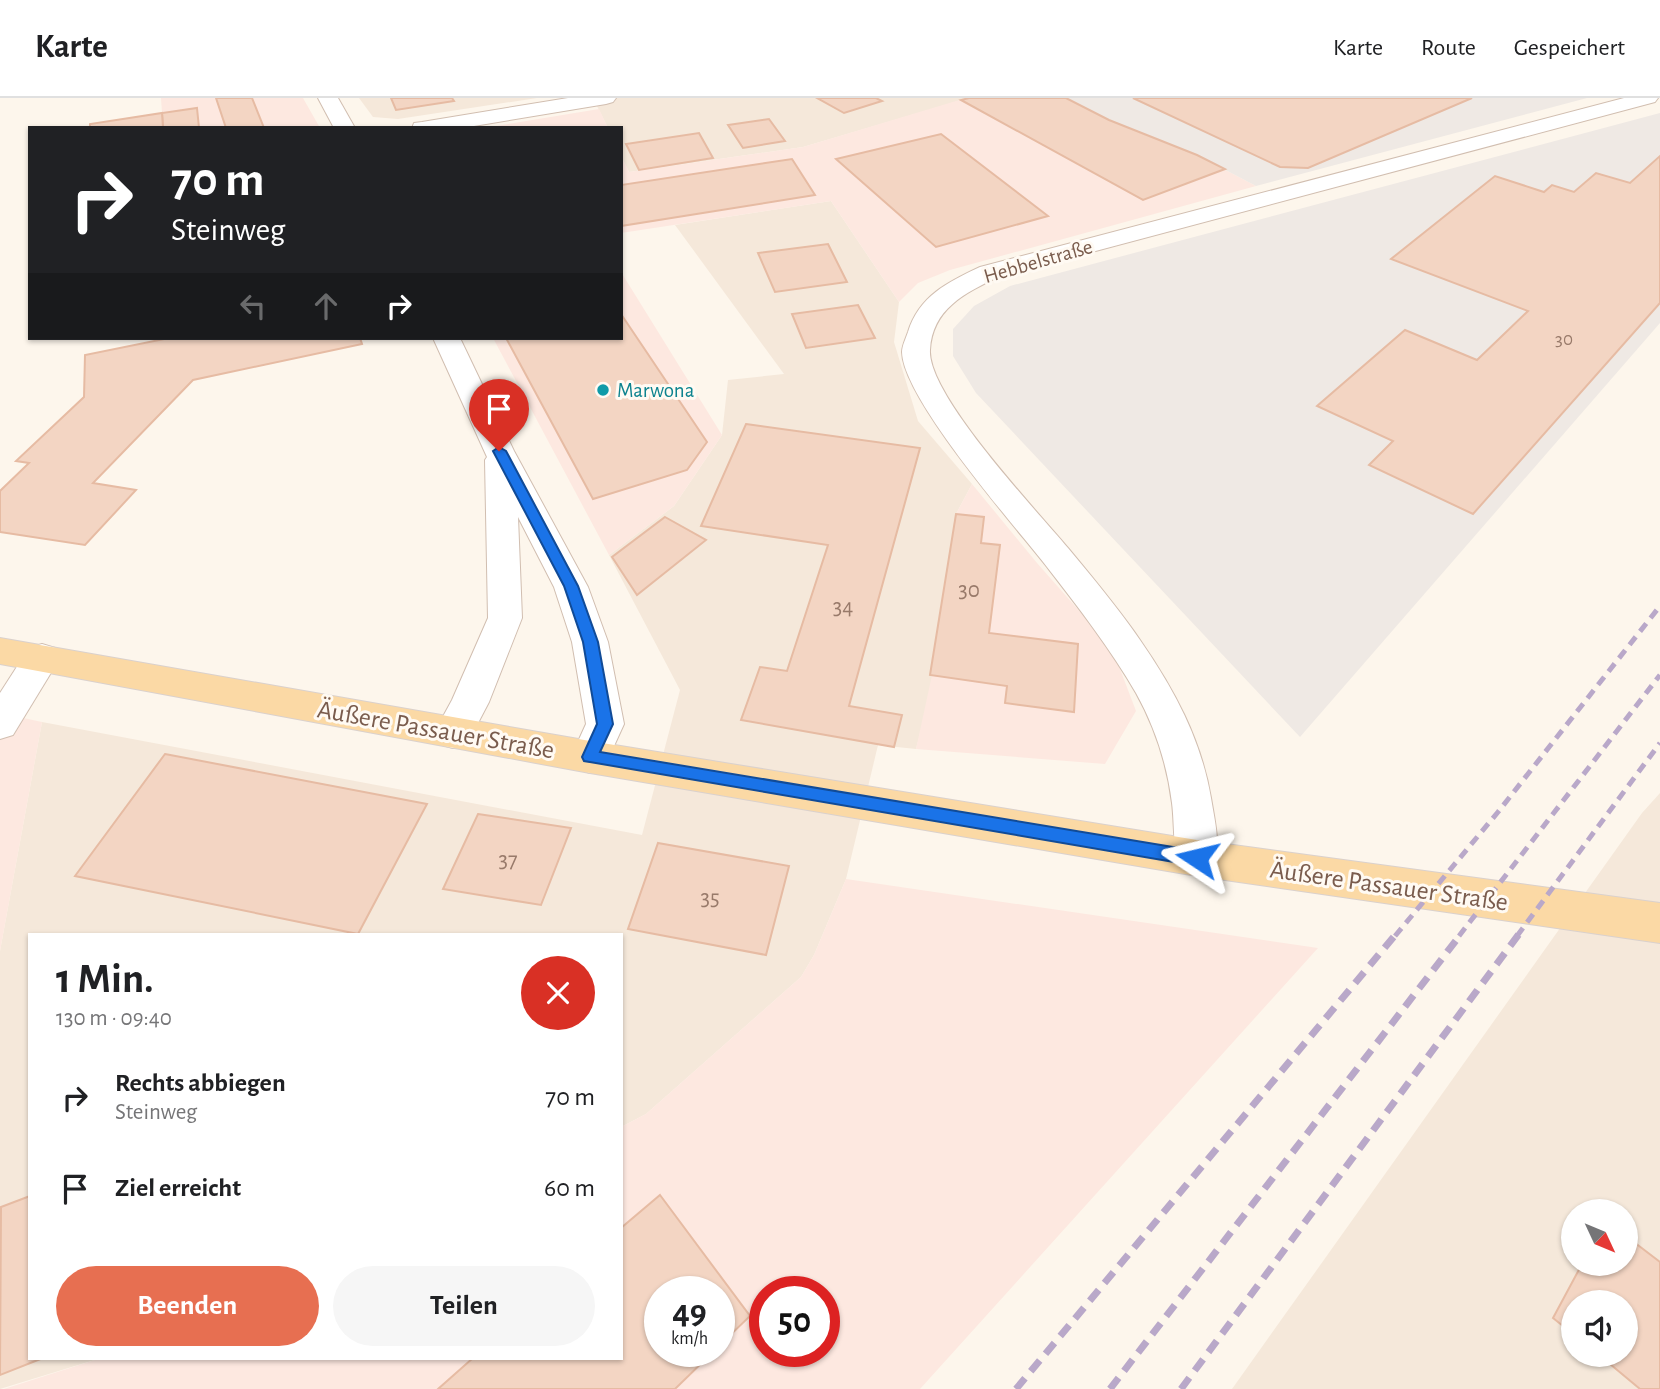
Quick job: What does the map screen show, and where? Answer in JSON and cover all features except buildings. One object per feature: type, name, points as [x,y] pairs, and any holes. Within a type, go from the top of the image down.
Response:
[{"type":"main road","name":"Äußere Passauer Straße","points":[[0,651],[590,757],[1197,858],[1660,923]]},
{"type":"street","points":[[328,98],[344,126]]},
{"type":"street","points":[[434,126],[606,98]]},
{"type":"street","name":"Hebbelstraße","points":[[1197,858],[1195,821],[1181,755],[1167,715],[1122,642],[957,433],[930,390],[916,353],[923,320],[944,294],[989,272],[1648,98]]},
{"type":"street","points":[[447,340],[499,451],[571,586],[590,642],[605,724],[590,757]]},
{"type":"street","points":[[453,733],[470,702],[505,618],[499,451]]},
{"type":"street","points":[[0,724],[42,658]]},
{"type":"shaded area","points":[[161,98],[303,98],[319,126],[163,126]]},
{"type":"shaded area","points":[[359,98],[537,98],[398,119],[373,117]]},
{"type":"shaded area","points":[[593,98],[969,98],[803,147],[629,172],[623,160],[623,126],[607,126]]},
{"type":"shaded area","points":[[966,98],[1066,98],[1109,120],[1197,155],[1256,186],[950,270],[918,283],[899,302],[831,201],[623,233],[623,160],[629,172],[803,147]]},
{"type":"shaded area","points":[[1066,98],[1587,98],[1256,186],[1197,155],[1109,120]]},
{"type":"shaded area","points":[[599,109],[607,126],[496,126]]},
{"type":"shaded area","points":[[1660,113],[1660,323],[1300,737],[976,393],[953,356],[953,329],[974,306],[1010,286]]},
{"type":"shaded area","points":[[831,201],[899,302],[894,342],[918,421],[972,484],[956,514],[935,676],[916,749],[878,745],[846,879],[814,955],[801,977],[646,1114],[623,1126],[623,933],[28,933],[28,1360],[94,1360],[0,1389],[0,951],[42,722],[642,835],[680,690],[609,555],[674,506],[722,435],[728,380],[784,374],[675,225]]},
{"type":"shaded area","name":"Marwona","points":[[623,275],[722,435],[674,506],[609,555],[494,340],[623,340]]},
{"type":"shaded area","points":[[972,484],[1112,648],[1136,711],[1105,764],[916,749],[932,675],[956,514]]},
{"type":"shaded area","points":[[0,713],[42,722],[0,951]]},
{"type":"shaded area","points":[[1660,793],[1660,1389],[1232,1389],[1642,813]]},
{"type":"shaded area","points":[[846,879],[1318,948],[920,1389],[4,1389],[95,1360],[623,1360],[623,1126],[646,1114],[801,977],[814,955]]},
{"type":"railway","points":[[1395,936],[1498,812],[1660,606]]},
{"type":"railway","points":[[1459,936],[1660,675]]},
{"type":"railway","points":[[1517,936],[1660,743]]},
{"type":"railway","points":[[1016,1389],[1396,934]]},
{"type":"railway","points":[[1110,1389],[1461,934]]},
{"type":"railway","points":[[1181,1389],[1519,934]]},
{"type":"place","name":"Marwona","points":[[603,390]]},
{"type":"route","points":[[499,451],[571,586],[590,642],[605,724],[590,757],[1197,858]]}]
